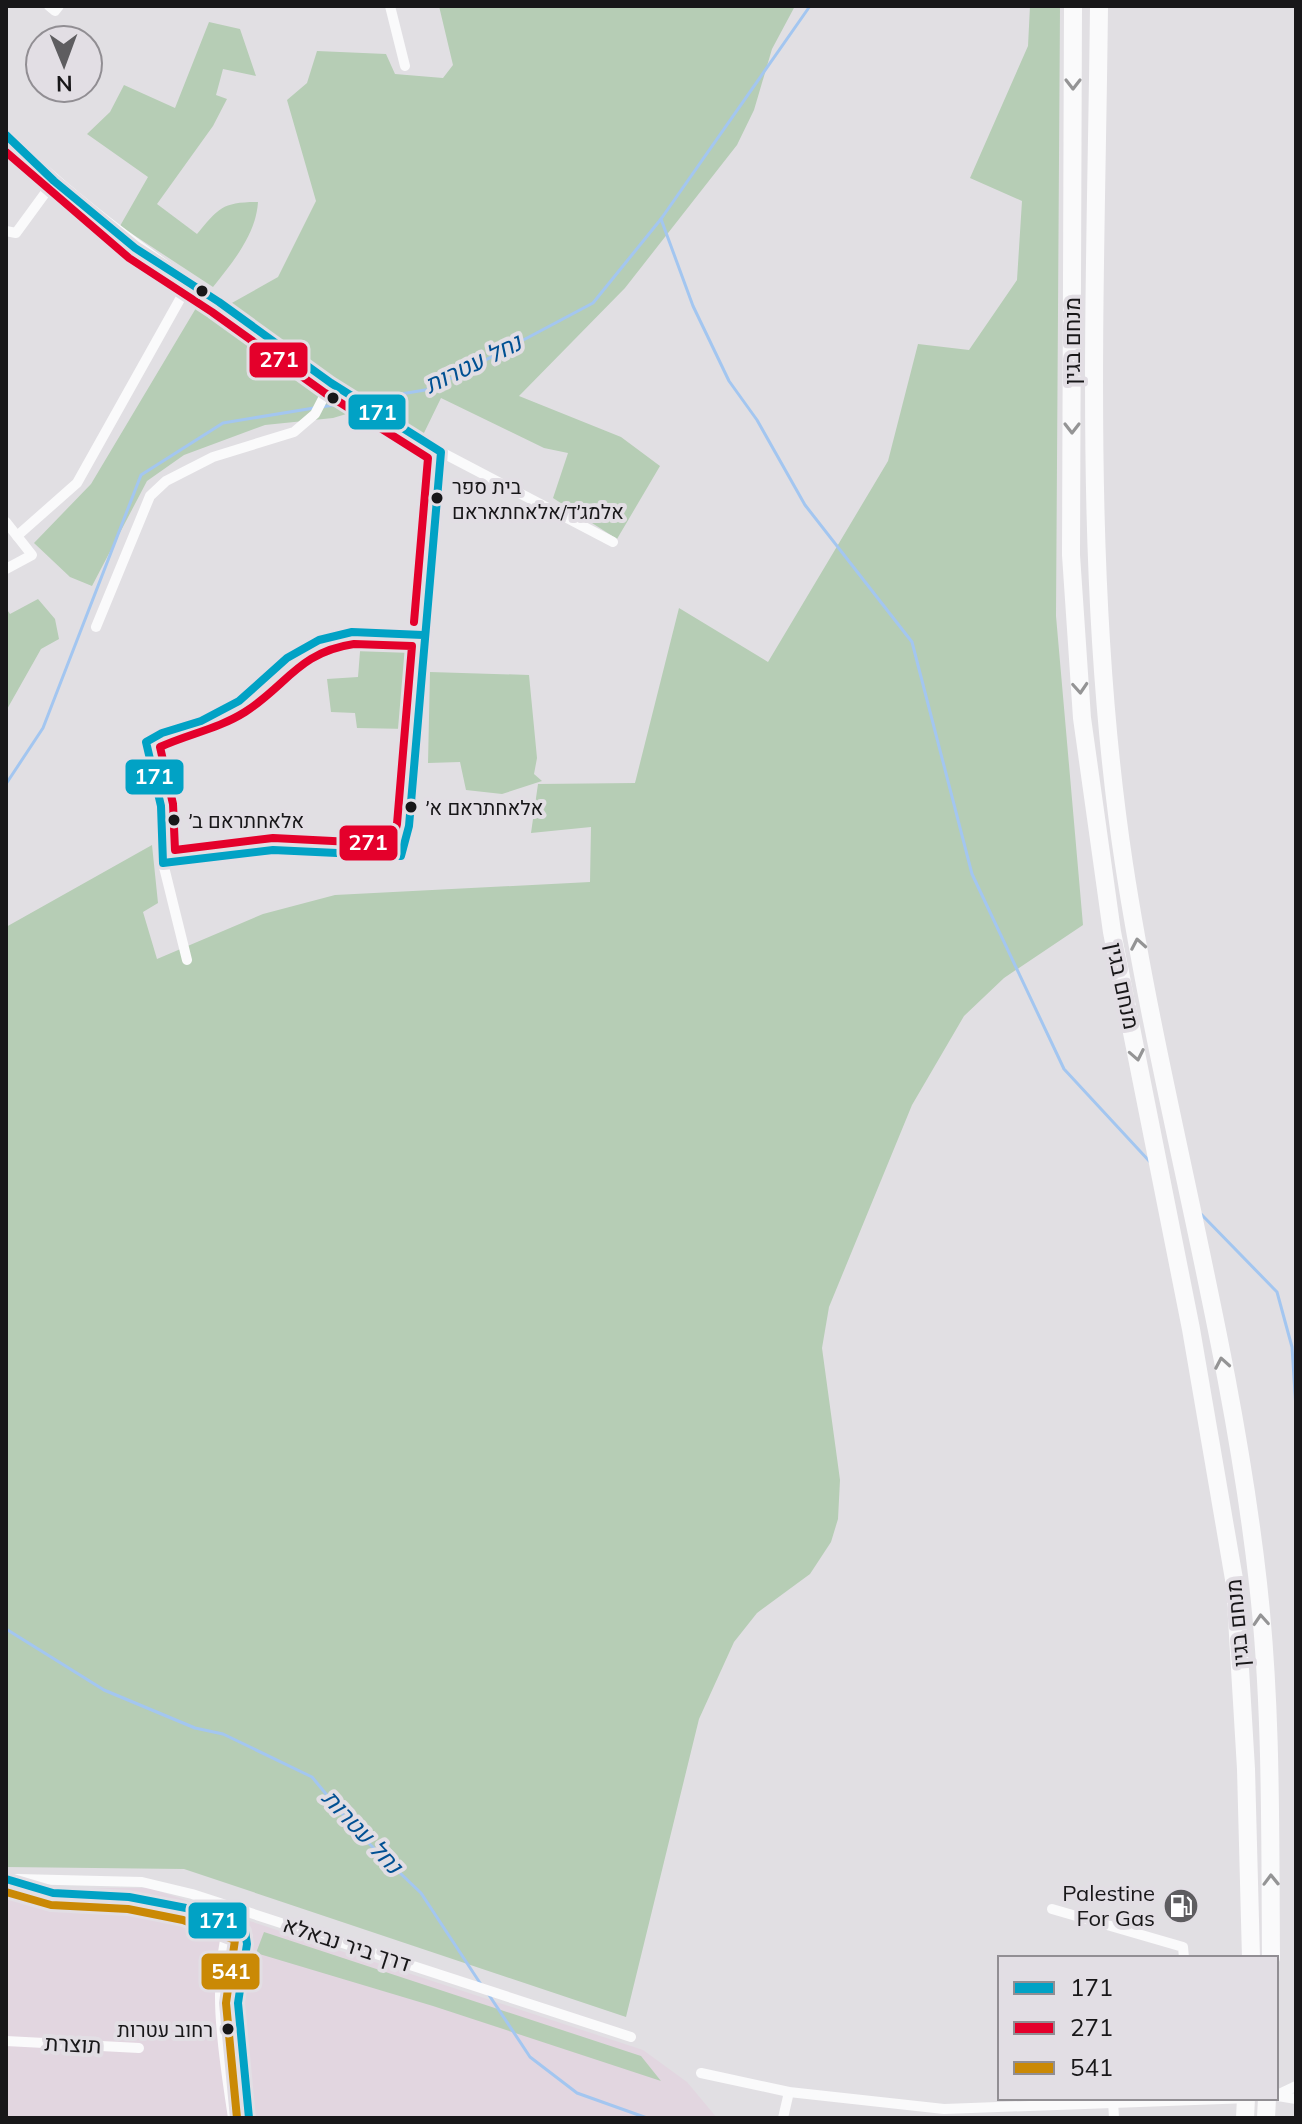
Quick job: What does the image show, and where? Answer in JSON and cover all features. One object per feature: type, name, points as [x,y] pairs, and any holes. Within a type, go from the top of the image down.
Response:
[{"type":"highway","name":"מנחם בגין","points":[[1073,6],[1071,555],[1082,718],[1112,932],[1191,1329],[1235,1585],[1246,1769],[1251,1956]]},
{"type":"highway","name":"מנחם בגין","points":[[1099,6],[1096,529],[1106,702],[1124,864],[1217,1341],[1258,1583],[1269,1768],[1271,1956]]},
{"type":"street","points":[[49,6],[55,11],[59,6]]},
{"type":"street","points":[[390,6],[405,66]]},
{"type":"street","points":[[6,135],[54,181],[135,248],[331,383],[441,452],[613,542]]},
{"type":"street","points":[[6,231],[16,233],[54,181]]},
{"type":"street","points":[[17,536],[77,483],[189,283]]},
{"type":"street","points":[[96,627],[150,496],[166,481],[213,457],[294,432],[315,414],[331,383]]},
{"type":"street","points":[[163,863],[273,850],[401,856],[409,826],[441,452]]},
{"type":"street","points":[[6,522],[32,555],[6,569]]},
{"type":"street","points":[[187,960],[163,863],[161,806],[146,742],[154,735],[194,725],[231,705],[269,678],[286,659],[327,636],[346,630],[423,635]]},
{"type":"street","points":[[8,1879],[53,1893],[129,1897],[158,1902],[245,1931],[248,1939],[237,2004],[239,2052],[249,2118]]},
{"type":"street","name":"דרך ביר נבאלא","points":[[8,1879],[130,1881],[192,1894],[631,2037]]},
{"type":"street","points":[[1052,1909],[1183,1947],[1184,1956]]},
{"type":"street","points":[[230,1924],[225,1943],[222,2004],[234,2118]]},
{"type":"street","name":"תוצרת","points":[[6,2041],[139,2048]]},
{"type":"street","points":[[701,2073],[789,2092],[944,2109],[1160,2100]]},
{"type":"street","points":[[1278,2095],[1296,2086]]},
{"type":"street","points":[[783,2118],[789,2092]]},
{"type":"street","points":[[1113,2101],[1114,2118]]},
{"type":"shaded area","points":[[6,1888],[149,1888],[643,2050],[687,2082],[717,2118],[6,2118]]},
{"type":"green space","points":[[439,6],[795,6],[772,49],[754,110],[737,145],[625,288],[519,396],[621,437],[660,466],[617,539],[553,498],[568,453],[544,448],[441,398],[423,435],[377,408],[230,304],[278,277],[316,201],[287,100],[307,83],[317,51],[386,54],[395,74],[443,78],[453,65]]},
{"type":"green space","points":[[1030,6],[1060,6],[1056,616],[1083,925],[1004,978],[964,1016],[912,1105],[829,1307],[822,1348],[840,1480],[838,1519],[831,1542],[810,1574],[757,1613],[734,1642],[699,1719],[626,2017],[184,1869],[6,1867],[6,927],[152,845],[158,903],[143,912],[157,959],[263,914],[335,895],[590,882],[591,827],[531,833],[538,784],[635,783],[679,608],[768,662],[888,461],[918,344],[969,350],[1017,280],[1022,201],[970,178],[1028,46]]},
{"type":"green space","points":[[209,22],[240,29],[256,76],[223,69],[216,95],[227,99],[213,126],[157,204],[197,234],[222,208],[236,203],[258,202],[248,237],[213,287],[120,226],[148,177],[87,134],[110,112],[124,85],[175,108]]},
{"type":"green space","points":[[202,298],[353,412],[333,418],[265,425],[184,455],[147,481],[92,586],[70,577],[34,543],[91,484]]},
{"type":"green space","points":[[38,599],[55,619],[59,639],[41,649],[6,711],[6,608],[10,614]]},
{"type":"green space","points":[[361,639],[415,642],[408,729],[357,728],[355,713],[331,712],[327,679],[358,677]]},
{"type":"green space","points":[[430,672],[529,675],[537,758],[534,774],[542,781],[502,794],[466,790],[460,762],[428,763]]},
{"type":"green space","points":[[264,1932],[641,2056],[661,2081],[433,2006],[256,1953]]},
{"type":"waterway","name":"נחל עטרות","points":[[365,400],[431,389],[593,303],[661,219],[810,6]]},
{"type":"waterway","points":[[661,219],[693,306],[729,381],[757,420],[805,505],[912,642],[972,874],[1064,1069],[1151,1163]]},
{"type":"waterway","name":"נחל עטרות","points":[[321,407],[353,402]]},
{"type":"waterway","name":"נחל עטרות","points":[[6,784],[43,728],[141,475],[223,423],[314,408]]},
{"type":"waterway","points":[[1201,1214],[1277,1292],[1292,1347],[1296,1409]]},
{"type":"waterway","name":"נחל עטרות","points":[[6,1629],[104,1690],[195,1728],[223,1734],[312,1777],[359,1834],[421,1893],[482,1986]]},
{"type":"waterway","name":"נחל עטרות","points":[[489,1995],[530,2057],[577,2093],[647,2118]]},
{"type":"transit line","name":"171","points":[[6,135],[54,181],[135,248],[219,302],[331,383],[441,452],[409,826],[401,856],[273,850],[163,863],[161,806],[146,742],[162,733],[201,721],[239,701],[287,658],[319,640],[352,632],[423,635]]},
{"type":"transit line","name":"271","points":[[6,152],[129,258],[212,312],[325,393],[428,458],[414,622]]},
{"type":"transit line","name":"271","points":[[354,644],[412,646],[397,824],[392,844],[273,838],[175,850],[173,804],[160,747],[235,718],[306,662],[335,648],[354,644]]},
{"type":"transit line","name":"171","points":[[6,1879],[53,1893],[129,1897],[186,1908],[245,1931],[247,1944],[238,2003],[249,2118]]},
{"type":"transit line","name":"541","points":[[6,1892],[51,1905],[128,1909],[183,1920],[235,1940],[226,2003],[237,2118]]},
{"type":"place","name":"בית ספר אלמג׳ד/אלאחתאראם","points":[[437,498]]},
{"type":"place","name":"אלאחתראם א׳","points":[[411,807]]},
{"type":"place","name":"אלאחתראם ב׳","points":[[174,820]]},
{"type":"place","name":"Palestine For Gas","points":[[1181,1906]]},
{"type":"place","name":"רחוב עטרות","points":[[228,2029]]}]
